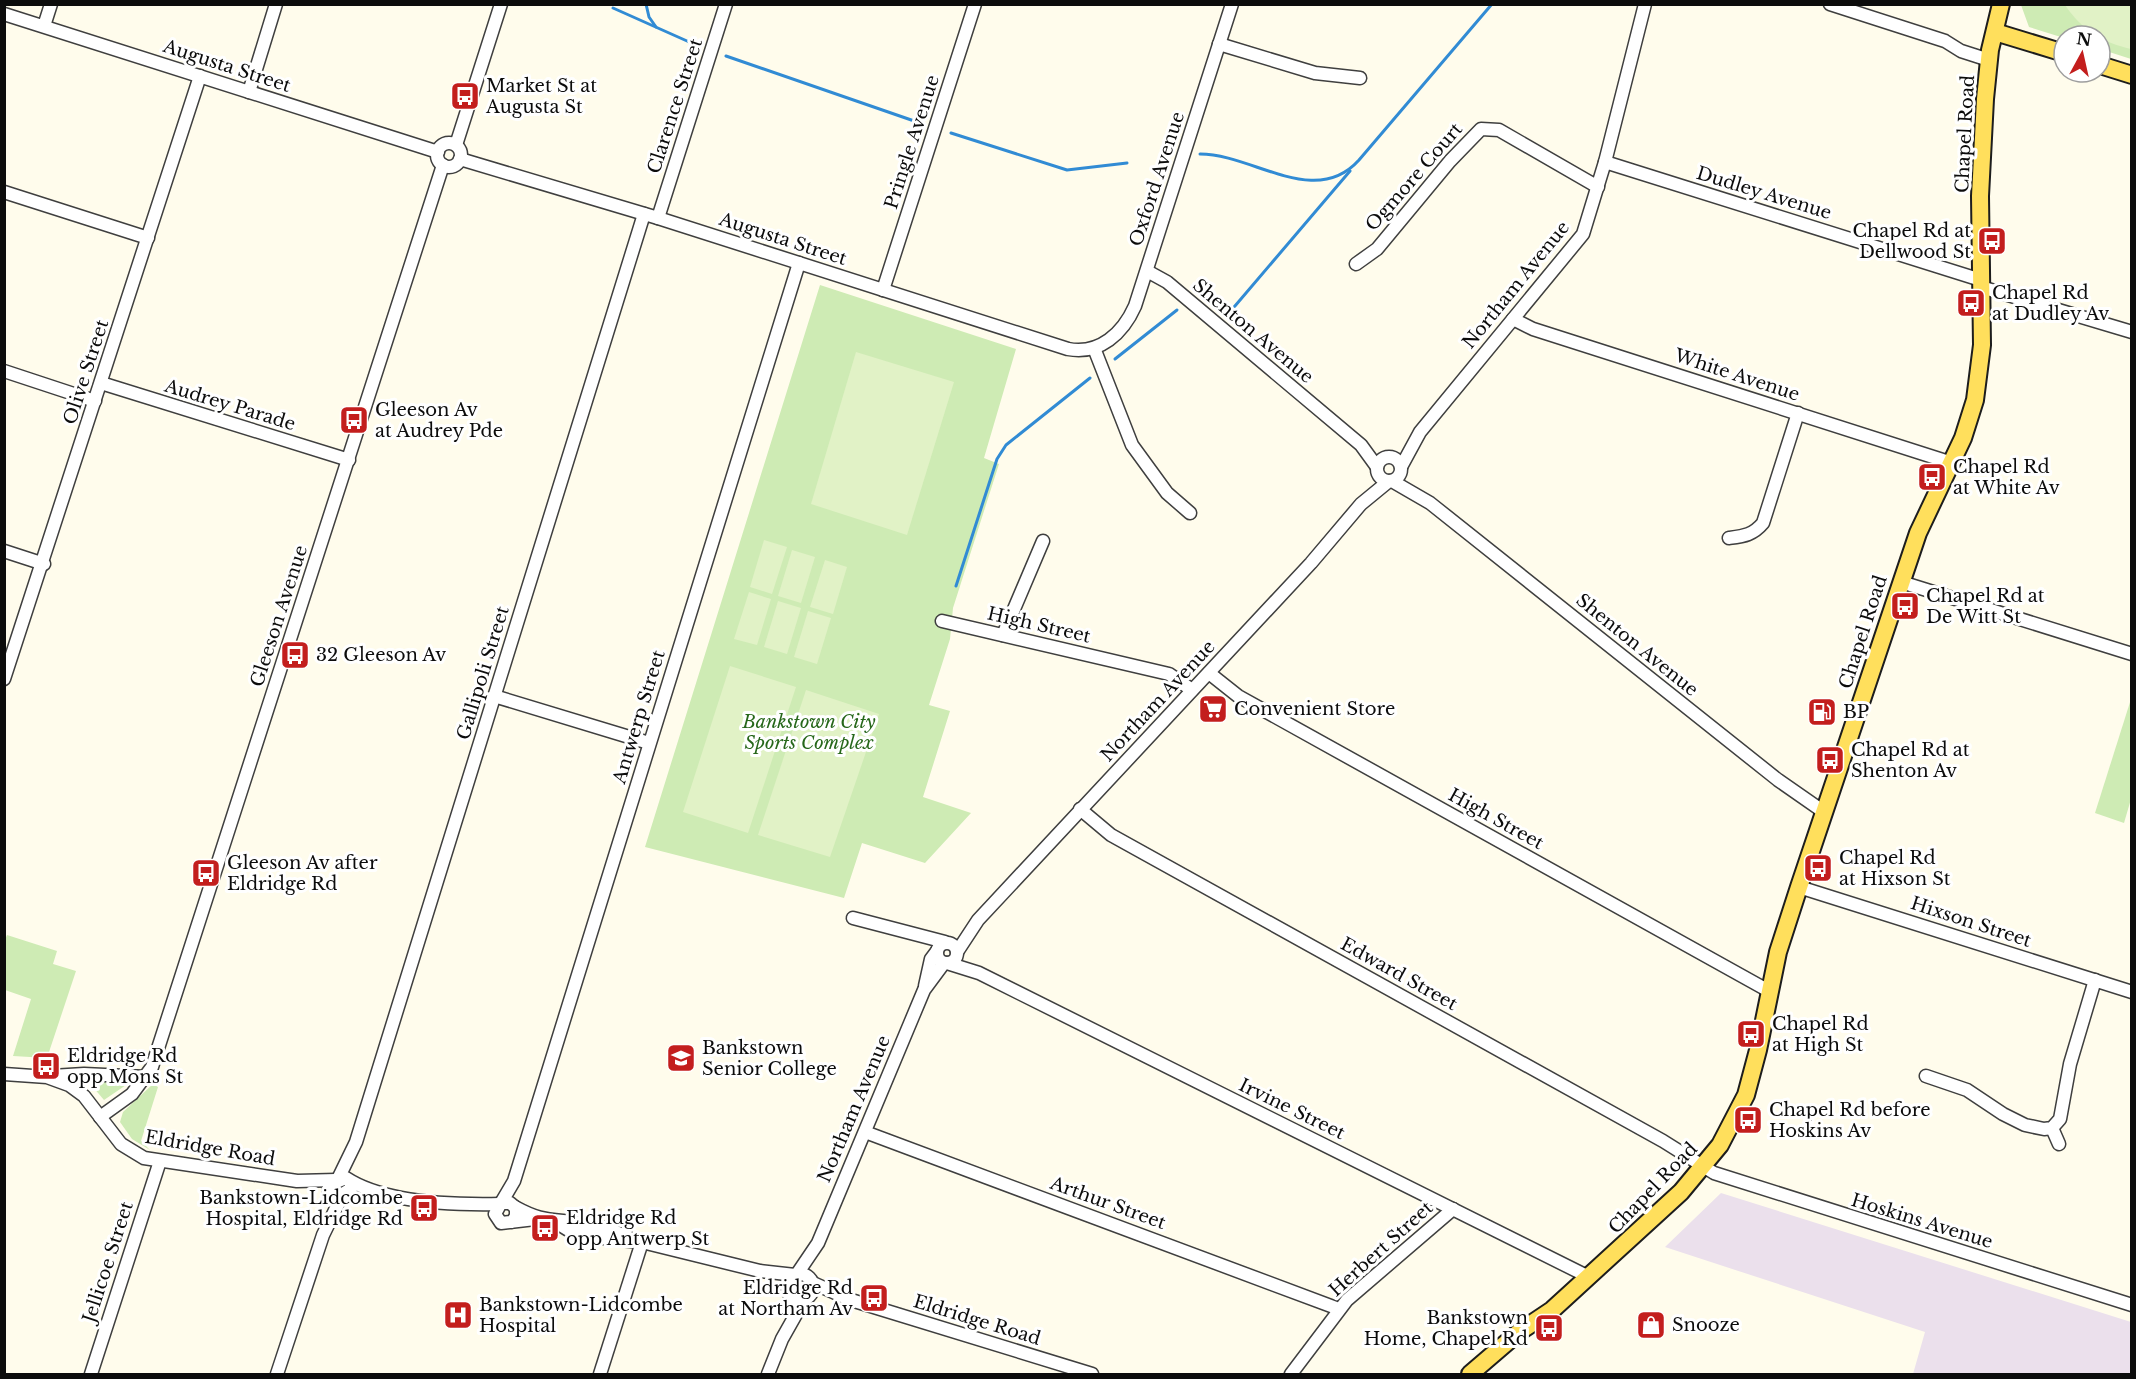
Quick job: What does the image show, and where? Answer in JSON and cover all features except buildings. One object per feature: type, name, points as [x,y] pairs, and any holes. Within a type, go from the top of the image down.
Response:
[{"type":"main road","name":"Chapel Road","points":[[1486,1374],[1526,1339],[1552,1310],[1659,1214],[1704,1167],[1734,1122],[1746,1095],[1758,1050],[1778,952],[1799,887],[1918,533],[1967,427],[1979,380],[1981,182],[1989,60],[2001,4]]},
{"type":"main road","points":[[1995,32],[2052,49]]},
{"type":"main road","points":[[2112,69],[2132,75]]},
{"type":"main road","name":"Chapel Road","points":[[1470,1374],[1519,1332],[1552,1310]]},
{"type":"street","points":[[44,26],[51,4]]},
{"type":"street","points":[[249,92],[276,4]]},
{"type":"street","points":[[456,146],[501,4]]},
{"type":"street","name":"Clarence Street","points":[[658,218],[726,4]]},
{"type":"street","name":"Pringle Avenue","points":[[883,290],[975,4]]},
{"type":"street","name":"Oxford Avenue","points":[[1094,348],[1111,339],[1128,320],[1147,271],[1232,4]]},
{"type":"street","name":"Northam Avenue","points":[[1389,457],[1420,432],[1583,234],[1605,162],[1645,4]]},
{"type":"street","points":[[1830,4],[1945,41],[1961,51],[1989,60]]},
{"type":"street","name":"Augusta Street","points":[[4,14],[438,152]]},
{"type":"street","points":[[1219,44],[1308,72],[1360,78]]},
{"type":"street","name":"Olive Street","points":[[4,680],[44,564],[200,76]]},
{"type":"street","name":"Ogmore Court","points":[[1356,264],[1377,249],[1450,161],[1481,129],[1499,130],[1598,187]]},
{"type":"street","points":[[444,145],[456,146],[460,152],[460,159],[451,167],[443,165],[438,158],[438,152],[444,145]]},
{"type":"street","name":"Augusta Street","points":[[460,159],[658,218],[1068,349],[1094,348]]},
{"type":"street","name":"Dudley Avenue","points":[[1605,162],[2132,332]]},
{"type":"street","name":"Gleeson Avenue","points":[[100,1117],[132,1094],[147,1077],[443,165]]},
{"type":"street","points":[[4,192],[148,238]]},
{"type":"street","name":"Gallipoli Street","points":[[344,1180],[644,214]]},
{"type":"street","name":"Antwerp Street","points":[[507,1205],[799,263]]},
{"type":"street","name":"Shenton Avenue","points":[[1147,271],[1167,282],[1361,445],[1377,468]]},
{"type":"street","name":"White Avenue","points":[[1513,319],[1533,330],[1952,463]]},
{"type":"street","points":[[1094,348],[1132,445],[1167,493],[1190,513]]},
{"type":"street","points":[[4,371],[95,401]]},
{"type":"street","name":"Audrey Parade","points":[[101,383],[349,460]]},
{"type":"street","points":[[1729,538],[1746,536],[1756,531],[1763,523],[1798,413]]},
{"type":"street","name":"Northam Avenue","points":[[1401,469],[1420,432]]},
{"type":"street","name":"Shenton Avenue","points":[[1361,445],[1389,457]]},
{"type":"street","points":[[1389,457],[1396,459],[1401,469],[1399,476],[1390,481],[1379,476],[1377,468],[1380,461],[1389,457]]},
{"type":"street","name":"Northam Avenue","points":[[1361,504],[1377,468]]},
{"type":"street","name":"Shenton Avenue","points":[[1401,469],[1430,503]]},
{"type":"street","name":"Northam Avenue","points":[[957,953],[978,920],[1080,808],[1311,563],[1361,504],[1390,481]]},
{"type":"street","name":"Shenton Avenue","points":[[1390,481],[1430,503],[1778,780],[1824,812]]},
{"type":"street","points":[[1003,635],[1043,541]]},
{"type":"street","points":[[4,551],[44,564]]},
{"type":"street","points":[[1901,582],[2132,654]]},
{"type":"street","name":"High Street","points":[[942,621],[1169,674],[1192,690]]},
{"type":"street","name":"High Street","points":[[1209,673],[1238,696],[1769,991]]},
{"type":"street","points":[[495,696],[649,744]]},
{"type":"street","name":"Edward Street","points":[[1080,808],[1111,835],[1663,1141],[1704,1167]]},
{"type":"street","name":"Hixson Street","points":[[1799,887],[2132,992]]},
{"type":"street","points":[[854,918],[942,946],[956,946],[957,953],[954,961],[946,963],[938,959],[942,946]]},
{"type":"street","name":"Northam Avenue","points":[[782,1339],[789,1281],[796,1275],[818,1243],[924,990],[931,959],[942,946],[978,920]]},
{"type":"street","name":"Irvine Street","points":[[957,953],[979,974]]},
{"type":"street","name":"Northam Avenue","points":[[924,990],[946,963]]},
{"type":"street","name":"Irvine Street","points":[[946,963],[979,974],[1589,1277]]},
{"type":"street","points":[[1926,1076],[1968,1090],[2002,1114],[2025,1125],[2044,1129],[2052,1128],[2060,1119],[2070,1064],[2095,980]]},
{"type":"street","name":"Eldridge Road","points":[[4,1074],[43,1077],[63,1082],[80,1092],[116,1139],[131,1152],[160,1161],[297,1181],[344,1180],[387,1194]]},
{"type":"street","points":[[43,1077],[84,1074],[147,1077]]},
{"type":"street","points":[[2052,1128],[2059,1144]]},
{"type":"street","name":"Arthur Street","points":[[865,1132],[1339,1309]]},
{"type":"street","name":"Jellicoe Street","points":[[91,1374],[160,1161]]},
{"type":"street","name":"Hoskins Avenue","points":[[1704,1167],[1736,1181],[2132,1305]]},
{"type":"street","points":[[277,1374],[322,1235],[343,1195],[351,1190],[344,1180],[329,1185],[322,1235]]},
{"type":"street","name":"Eldridge Road","points":[[297,1181],[328,1192],[334,1198],[343,1195],[387,1194],[463,1205],[507,1205],[539,1219],[556,1223],[570,1231],[608,1239],[642,1242],[760,1271],[806,1275],[810,1290],[851,1300],[1092,1374]]},
{"type":"street","name":"Eldridge Road","points":[[463,1205],[496,1218]]},
{"type":"street","points":[[507,1205],[516,1216],[512,1222],[503,1223],[496,1218],[495,1210],[507,1205]]},
{"type":"street","name":"Herbert Street","points":[[1291,1374],[1339,1309],[1453,1209]]},
{"type":"street","name":"Eldridge Road","points":[[512,1222],[539,1219]]},
{"type":"street","points":[[600,1374],[642,1242]]},
{"type":"street","name":"Northam Avenue","points":[[768,1374],[782,1339],[810,1290],[818,1243]]},
{"type":"street","name":"Eldridge Road","points":[[760,1271],[789,1293]]},
{"type":"street","points":[[789,1293],[810,1290]]},
{"type":"shaded area","points":[[1721,1193],[2131,1322],[2131,1374],[1913,1374],[1925,1332],[1665,1247]]},
{"type":"green space","points":[[2021,5],[2131,5],[2131,59],[2112,53],[2112,24],[2052,24],[2052,34],[2029,27]]},
{"type":"green space","points":[[2065,5],[2131,5],[2131,49],[2112,43],[2112,24],[2081,24]]},
{"type":"green space","name":"Bankstown City Sports Complex","points":[[820,285],[1016,349],[984,458],[999,464],[953,608],[950,639],[929,705],[950,711],[923,797],[971,813],[925,863],[862,843],[844,898],[645,847]]},
{"type":"green space","points":[[856,352],[954,382],[907,535],[811,504]]},
{"type":"green space","points":[[764,540],[787,547],[772,594],[750,587]]},
{"type":"green space","points":[[792,550],[815,557],[801,603],[778,596]]},
{"type":"green space","points":[[825,560],[847,567],[833,614],[810,607]]},
{"type":"green space","points":[[749,592],[771,599],[757,645],[734,639]]},
{"type":"green space","points":[[778,601],[801,608],[787,654],[764,647]]},
{"type":"green space","points":[[808,611],[831,618],[817,664],[794,657]]},
{"type":"green space","points":[[730,666],[796,687],[748,833],[683,812]]},
{"type":"green space","points":[[806,690],[879,714],[830,857],[758,835]]},
{"type":"green space","points":[[2131,699],[2131,799],[2124,823],[2095,813]]},
{"type":"green space","points":[[7,935],[57,951],[53,964],[76,971],[47,1058],[13,1056],[31,999],[5,990],[4,942]]},
{"type":"green space","points":[[87,1080],[128,1081],[129,1083],[104,1100]]},
{"type":"green space","points":[[153,1084],[158,1087],[141,1141],[150,1150],[132,1139],[120,1122],[123,1112]]},
{"type":"waterway","points":[[646,4],[649,17],[656,27]]},
{"type":"waterway","points":[[1200,154],[1220,156],[1303,180],[1323,180],[1342,174],[1359,160],[1492,4]]},
{"type":"waterway","points":[[613,8],[696,45]]},
{"type":"waterway","points":[[726,56],[920,123]]},
{"type":"waterway","points":[[951,133],[1067,170],[1127,163]]},
{"type":"waterway","points":[[1229,313],[1350,171]]},
{"type":"waterway","points":[[1115,359],[1177,310]]},
{"type":"waterway","points":[[956,586],[997,459],[1006,445],[1090,378]]},
{"type":"place","name":"Market St at Augusta St","points":[[465,96]]},
{"type":"place","name":"Chapel Rd at Dellwood St","points":[[1992,241]]},
{"type":"place","name":"Chapel Rd at Dudley Av","points":[[1971,303]]},
{"type":"place","name":"Gleeson Av at Audrey Pde","points":[[354,420]]},
{"type":"place","name":"Chapel Rd at White Av","points":[[1932,477]]},
{"type":"place","name":"Chapel Rd at De Witt St","points":[[1905,606]]},
{"type":"place","name":"32 Gleeson Av","points":[[295,655]]},
{"type":"place","name":"Convenient Store","points":[[1213,709]]},
{"type":"place","name":"BP","points":[[1822,712]]},
{"type":"place","name":"Chapel Rd at Shenton Av","points":[[1830,760]]},
{"type":"place","name":"Chapel Rd at Hixson St","points":[[1818,868]]},
{"type":"place","name":"Gleeson Av after Eldridge Rd","points":[[206,873]]},
{"type":"place","name":"Chapel Rd at High St","points":[[1751,1034]]},
{"type":"place","name":"Bankstown Senior College","points":[[681,1058]]},
{"type":"place","name":"Eldridge Rd opp Mons St","points":[[46,1066]]},
{"type":"place","name":"Chapel Rd before Hoskins Av","points":[[1748,1120]]},
{"type":"place","name":"Bankstown-Lidcombe Hospital, Eldridge Rd","points":[[424,1208]]},
{"type":"place","name":"Eldridge Rd opp Antwerp St","points":[[545,1228]]},
{"type":"place","name":"Eldridge Rd at Northam Av","points":[[874,1298]]},
{"type":"place","name":"Bankstown-Lidcombe Hospital","points":[[458,1315]]},
{"type":"place","name":"Snooze","points":[[1651,1325]]},
{"type":"place","name":"Bankstown Home, Chapel Rd","points":[[1549,1328]]}]
